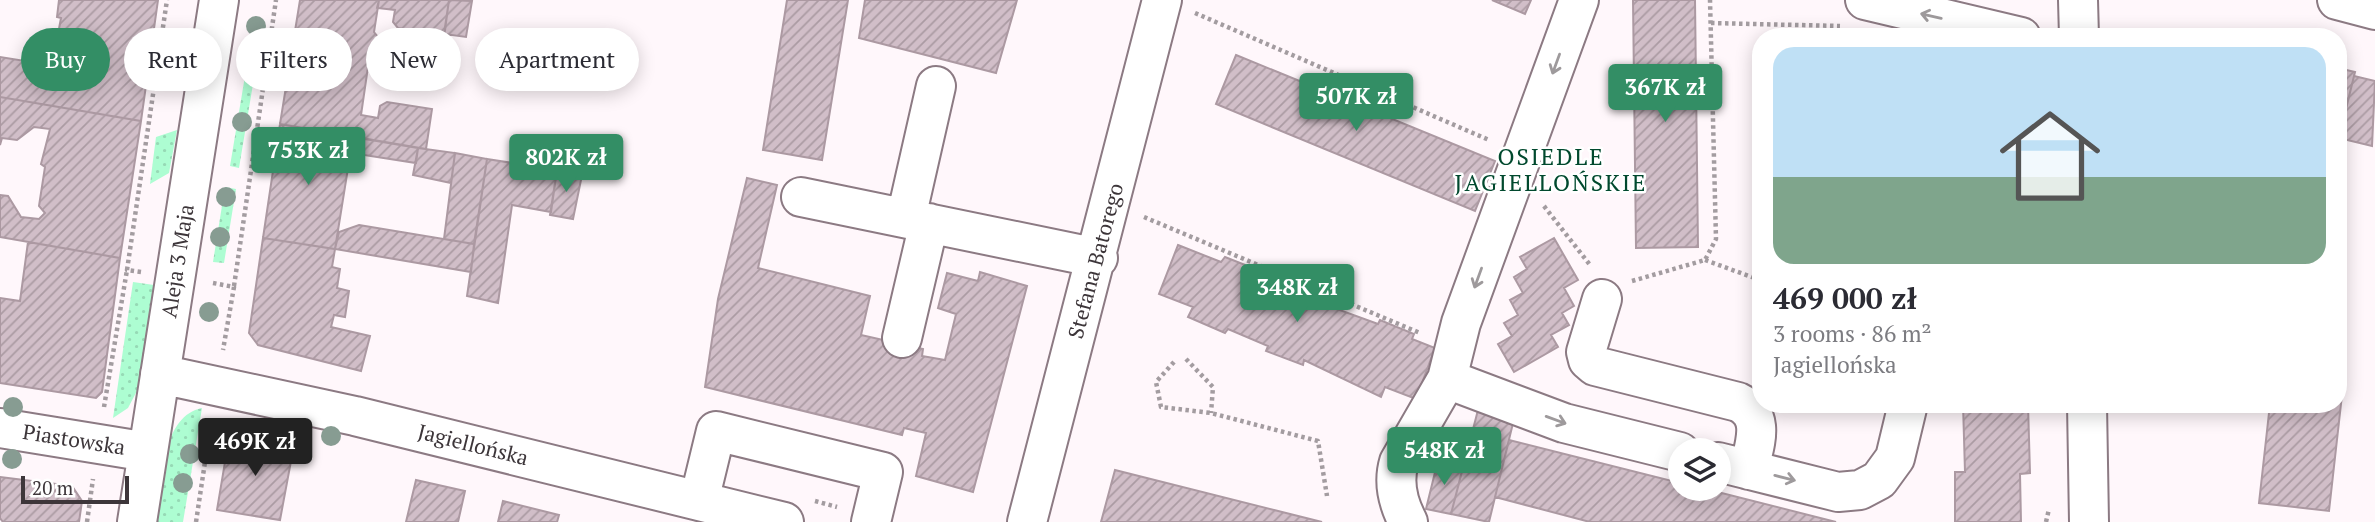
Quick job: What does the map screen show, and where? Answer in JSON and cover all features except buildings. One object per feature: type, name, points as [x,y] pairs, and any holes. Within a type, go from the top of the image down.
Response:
[{"type":"street","name":"Aleja 3 Maja","points":[[137,522],[219,0]]},
{"type":"street","points":[[1408,522],[1400,507],[1397,469],[1447,379],[1444,330],[1519,163],[1579,0]]},
{"type":"street","points":[[2078,0],[2079,28]]},
{"type":"street","points":[[2337,0],[2375,10]]},
{"type":"street","name":"Stefana Batorego","points":[[1027,522],[1098,258],[1176,6]]},
{"type":"street","points":[[1859,13],[1953,28]]},
{"type":"street","points":[[902,338],[936,86]]},
{"type":"street","points":[[802,197],[1098,258]]},
{"type":"street","points":[[1605,284],[1586,352],[1588,360],[1595,366],[1748,408],[1752,413]]},
{"type":"street","name":"Jagiellońska","points":[[160,374],[355,416],[784,522]]},
{"type":"street","points":[[1447,379],[1564,424],[1668,449]]},
{"type":"street","points":[[1752,413],[1757,427],[1734,466],[1838,492],[1869,486],[1879,480],[1895,458],[1906,413]]},
{"type":"street","points":[[2087,413],[2089,522]]},
{"type":"street","name":"Piastowska","points":[[0,428],[148,452]]},
{"type":"street","points":[[699,501],[716,431],[883,472],[871,522]]},
{"type":"path","points":[[102,420],[167,0]]},
{"type":"path","points":[[234,287],[276,0]]},
{"type":"path","points":[[1705,260],[1716,239],[1710,0]]},
{"type":"path","points":[[1176,6],[1519,163],[1605,284],[1705,260],[1752,277]]},
{"type":"path","points":[[1711,23],[1859,13]]},
{"type":"path","points":[[1144,217],[1444,330]]},
{"type":"path","points":[[127,270],[147,273]]},
{"type":"path","points":[[1186,359],[1213,387],[1211,413]]},
{"type":"path","points":[[1174,362],[1156,382],[1161,407],[1211,413],[1318,441],[1327,496]]},
{"type":"path","points":[[196,522],[211,422]]},
{"type":"path","points":[[87,522],[94,472]]},
{"type":"green space","points":[[242,91],[252,91],[239,168],[230,166]]},
{"type":"green space","points":[[177,130],[169,173],[150,184],[156,137]]},
{"type":"green space","points":[[225,187],[236,189],[224,263],[213,262]]},
{"type":"green space","points":[[133,282],[154,285],[138,389],[128,408],[113,418]]},
{"type":"green space","points":[[202,408],[183,522],[157,522],[162,473],[170,439],[188,414]]},
{"type":"district","name":"OSIEDLE JAGIELLOŃSKIE","points":[[1551,170]]}]
